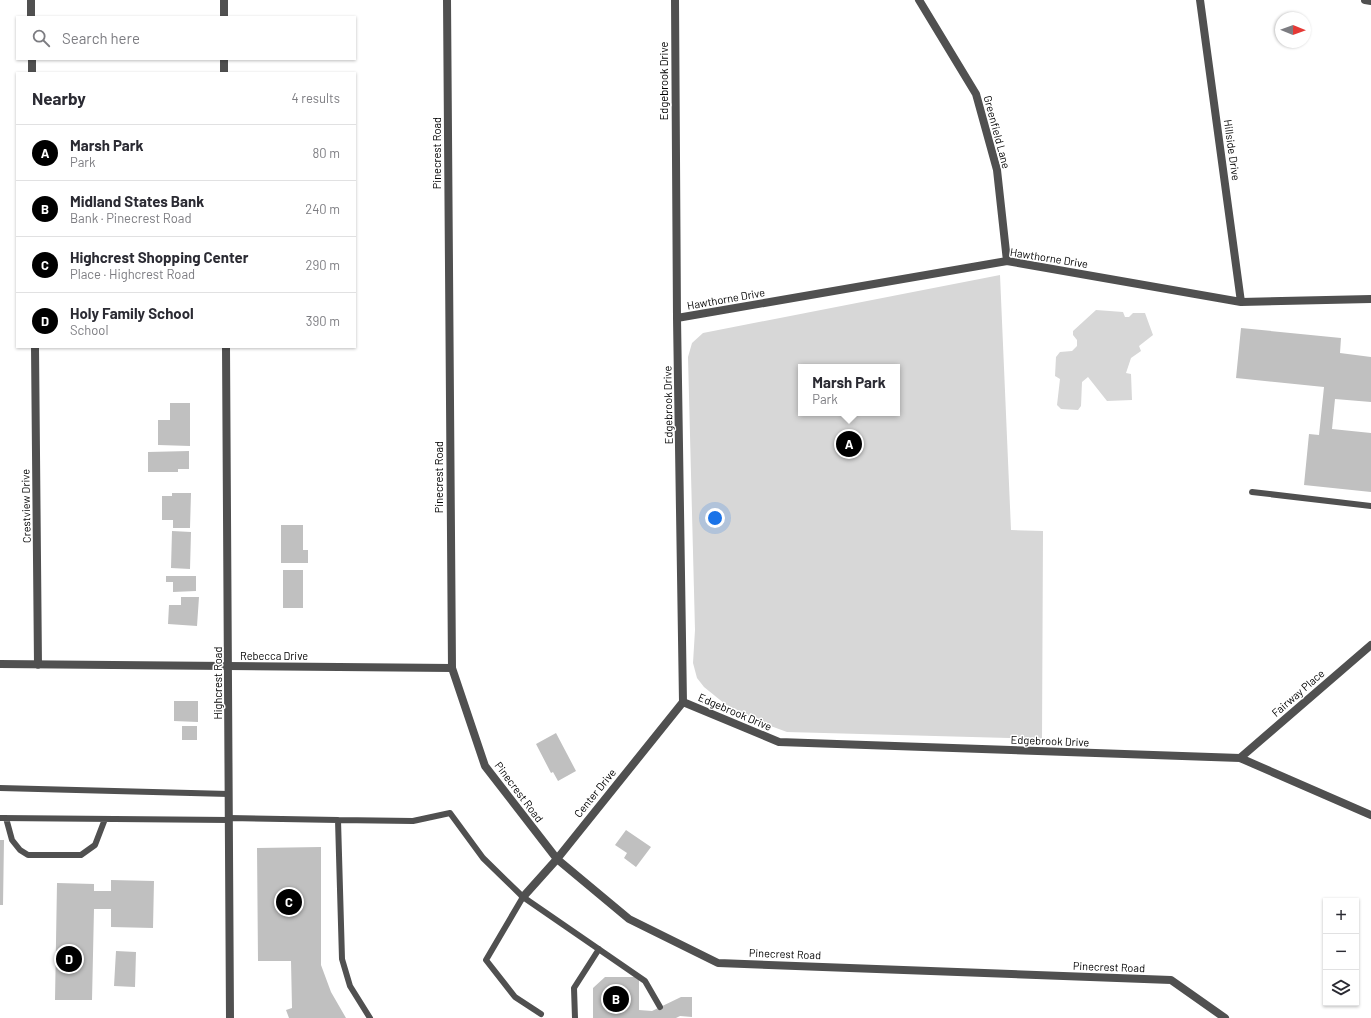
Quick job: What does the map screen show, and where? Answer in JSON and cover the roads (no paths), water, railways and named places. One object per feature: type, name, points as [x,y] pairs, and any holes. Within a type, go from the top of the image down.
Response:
[{"type":"street","points":[[31,0],[31,16]]},
{"type":"street","points":[[224,0],[224,16]]},
{"type":"street","name":"Pinecrest Road","points":[[447,0],[452,668],[486,766],[557,859],[629,919],[718,963],[1171,980],[1225,1018]]},
{"type":"street","name":"Edgebrook Drive","points":[[675,0],[677,318],[684,702],[779,742],[1240,758],[1371,815]]},
{"type":"street","name":"Greenfield Lane","points":[[919,0],[976,94],[997,170],[1007,261]]},
{"type":"street","name":"Hillside Drive","points":[[1200,0],[1241,302]]},
{"type":"street","points":[[1365,0],[1371,1]]},
{"type":"street","points":[[32,60],[32,72]]},
{"type":"street","points":[[224,60],[224,72]]},
{"type":"street","name":"Hawthorne Drive","points":[[677,318],[1007,261],[1241,302],[1371,299]]},
{"type":"street","name":"Crestview Drive","points":[[35,348],[38,665]]},
{"type":"street","name":"Highcrest Road","points":[[226,348],[230,1018]]},
{"type":"street","name":"Fairway Place","points":[[1240,758],[1371,645]]},
{"type":"street","name":"Rebecca Drive","points":[[0,664],[452,668]]},
{"type":"street","name":"Center Drive","points":[[523,898],[557,859],[684,702]]},
{"type":"lane","points":[[1252,492],[1371,506]]},
{"type":"lane","points":[[0,788],[229,794]]},
{"type":"lane","points":[[105,819],[95,845],[81,855],[28,855],[20,850],[12,840],[3,818],[413,821],[450,813],[483,858],[523,898],[645,981],[660,1007]]},
{"type":"lane","points":[[338,820],[342,959],[350,986],[370,1018]]},
{"type":"lane","points":[[523,898],[486,960],[515,996],[541,1014]]},
{"type":"lane","points":[[575,1018],[574,988],[599,949]]},
{"type":"place","name":"Marsh Park","points":[[849,444]]},
{"type":"place","name":"Highcrest Shopping Center","points":[[289,902]]},
{"type":"place","name":"Holy Family School","points":[[69,959]]},
{"type":"place","name":"Midland States Bank","points":[[616,999]]}]
